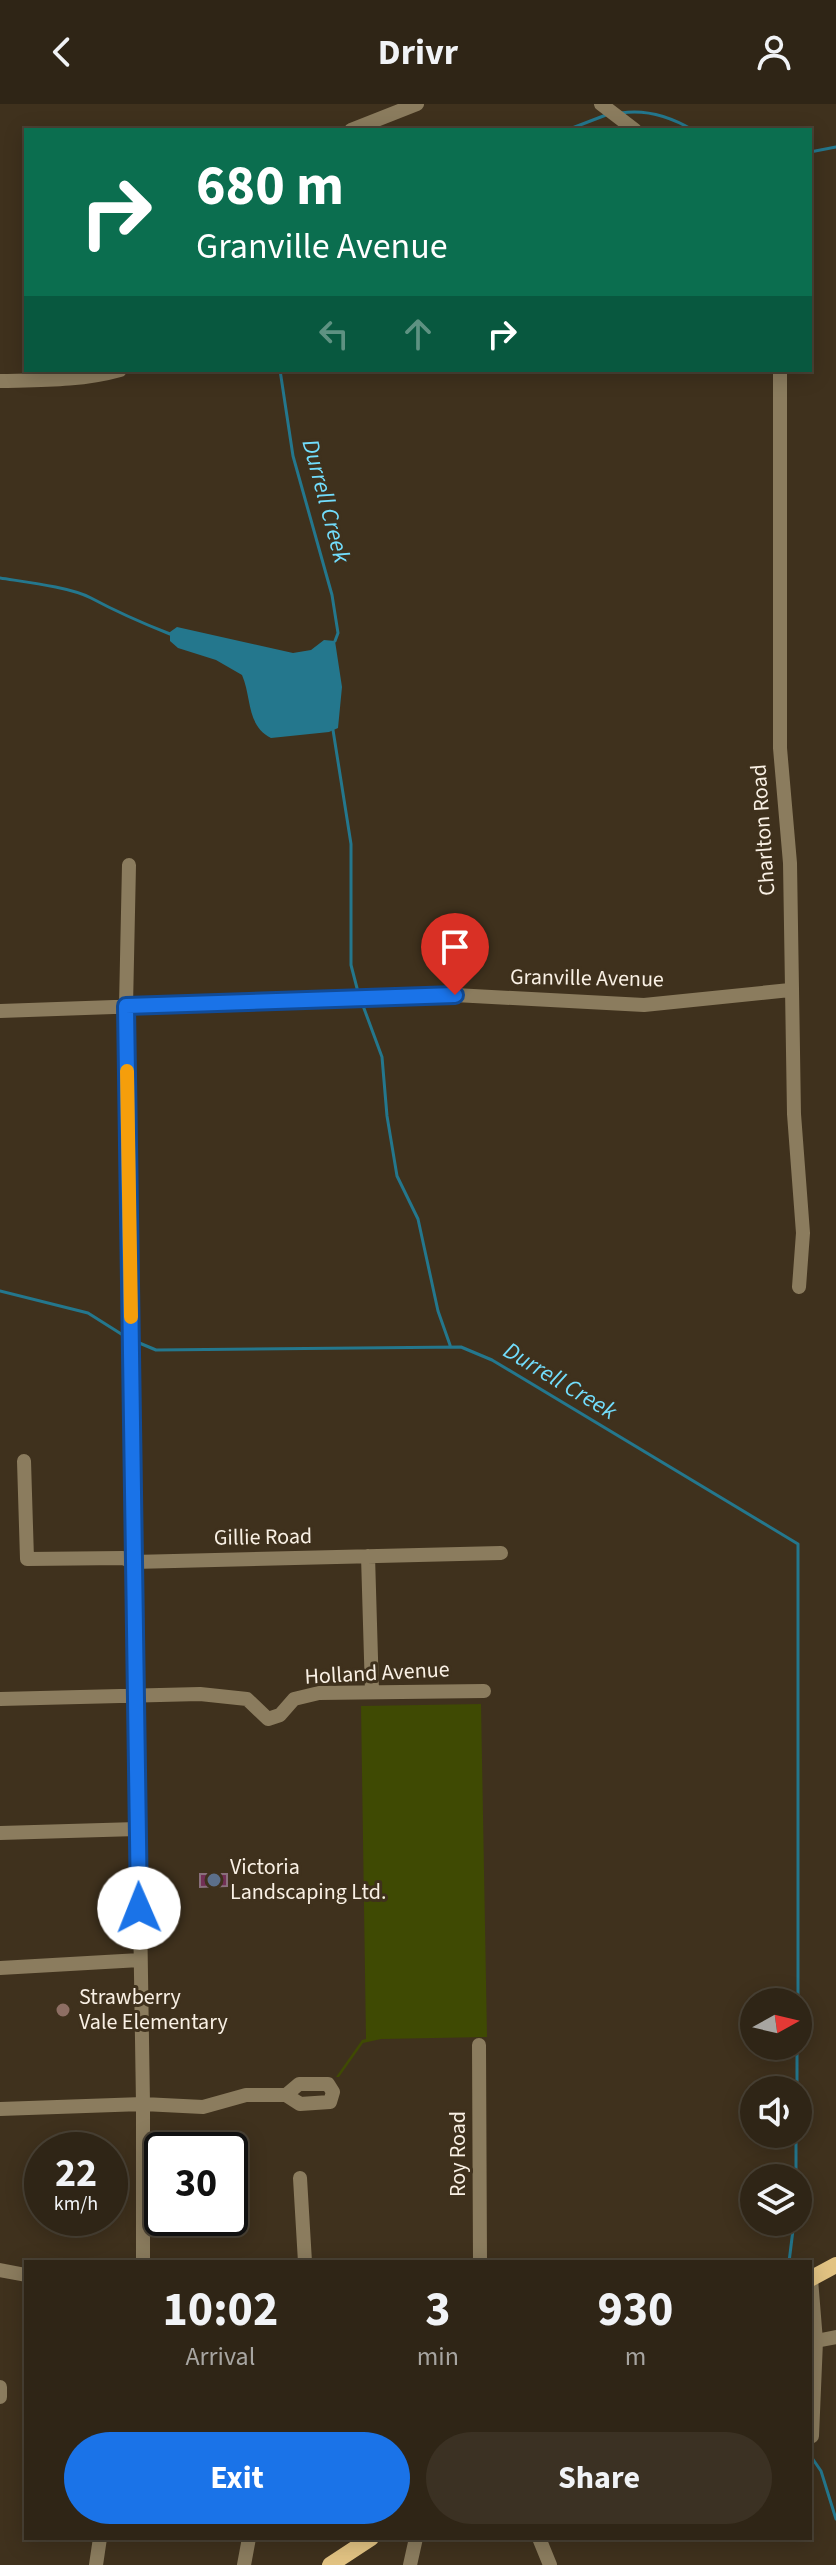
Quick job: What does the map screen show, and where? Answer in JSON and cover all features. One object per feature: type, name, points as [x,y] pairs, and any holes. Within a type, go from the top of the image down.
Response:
[{"type":"main road","points":[[812,2278],[836,2265]]},
{"type":"main road","points":[[330,2565],[368,2540]]},
{"type":"street","points":[[356,128],[417,104]]},
{"type":"street","points":[[601,104],[632,128]]},
{"type":"street","points":[[0,381],[58,380],[113,372]]},
{"type":"street","name":"Charlton Road","points":[[780,372],[780,748],[790,863],[794,1114],[803,1233],[799,1287]]},
{"type":"street","points":[[129,865],[126,1006],[143,2260]]},
{"type":"street","name":"Granville Avenue","points":[[0,1011],[455,995],[644,1005],[790,990]]},
{"type":"street","name":"Gillie Road","points":[[24,1461],[27,1559],[123,1558],[133,1562],[501,1553]]},
{"type":"street","points":[[368,1556],[372,1692]]},
{"type":"street","name":"Holland Avenue","points":[[0,1699],[200,1694],[247,1699],[258,1714],[268,1719],[280,1715],[294,1699],[319,1693],[484,1691]]},
{"type":"street","points":[[0,1833],[137,1829]]},
{"type":"street","points":[[0,1968],[140,1960]]},
{"type":"street","name":"Roy Road","points":[[479,2045],[480,2260]]},
{"type":"street","points":[[0,2109],[143,2104],[203,2107],[246,2095],[286,2095]]},
{"type":"street","points":[[300,2178],[305,2260]]},
{"type":"street","points":[[0,2270],[24,2275]]},
{"type":"street","points":[[812,2300],[816,2341],[812,2436]]},
{"type":"street","points":[[816,2341],[836,2337]]},
{"type":"street","points":[[0,2387],[0,2397]]},
{"type":"street","points":[[96,2565],[100,2540]]},
{"type":"street","points":[[244,2565],[249,2540]]},
{"type":"street","points":[[410,2565],[416,2540]]},
{"type":"street","points":[[540,2540],[550,2565]]},
{"type":"green space","points":[[481,1704],[487,2037],[381,2039],[363,2043],[336,2077],[362,2040],[366,2039],[361,1706]]},
{"type":"water","points":[[177,627],[293,653],[311,650],[324,640],[335,641],[342,687],[338,728],[329,732],[271,738],[263,733],[253,718],[242,675],[216,660],[178,648],[170,641],[170,632]]},
{"type":"building","name":"Victoria Landscaping Ltd.","points":[[200,1874],[227,1874],[227,1886],[200,1887]]},
{"type":"waterway","name":"Durrell Creek","points":[[621,113],[658,115],[689,128]]},
{"type":"waterway","name":"Durrell Creek","points":[[572,128],[606,115]]},
{"type":"waterway","name":"Durrell Creek","points":[[812,152],[836,147]]},
{"type":"waterway","name":"Durrell Creek","points":[[280,372],[293,456],[332,595],[338,633],[335,641]]},
{"type":"waterway","points":[[0,578],[82,594],[170,634]]},
{"type":"waterway","name":"Durrell Creek","points":[[333,730],[351,844],[351,965],[358,992]]},
{"type":"waterway","name":"Durrell Creek","points":[[362,1003],[382,1057],[387,1116],[397,1176],[418,1219],[438,1311],[450,1345]]},
{"type":"waterway","points":[[0,1291],[88,1313],[126,1337]]},
{"type":"waterway","name":"Durrell Creek","points":[[137,1342],[156,1350],[461,1347],[492,1360],[798,1544],[798,1988]]},
{"type":"waterway","name":"Durrell Creek","points":[[797,2060],[797,2076]]},
{"type":"waterway","name":"Durrell Creek","points":[[796,2148],[796,2164]]},
{"type":"waterway","name":"Durrell Creek","points":[[789,2260],[792,2236]]},
{"type":"waterway","name":"Durrell Creek","points":[[812,2458],[821,2471],[836,2519]]},
{"type":"slow traffic","points":[[127,1071],[131,1317]]},
{"type":"place","name":"Victoria Landscaping Ltd.","points":[[214,1880]]},
{"type":"place","name":"Strawberry Vale Elementary","points":[[63,2010]]},
{"type":"route","points":[[139,1908],[126,1006],[455,995]]}]
